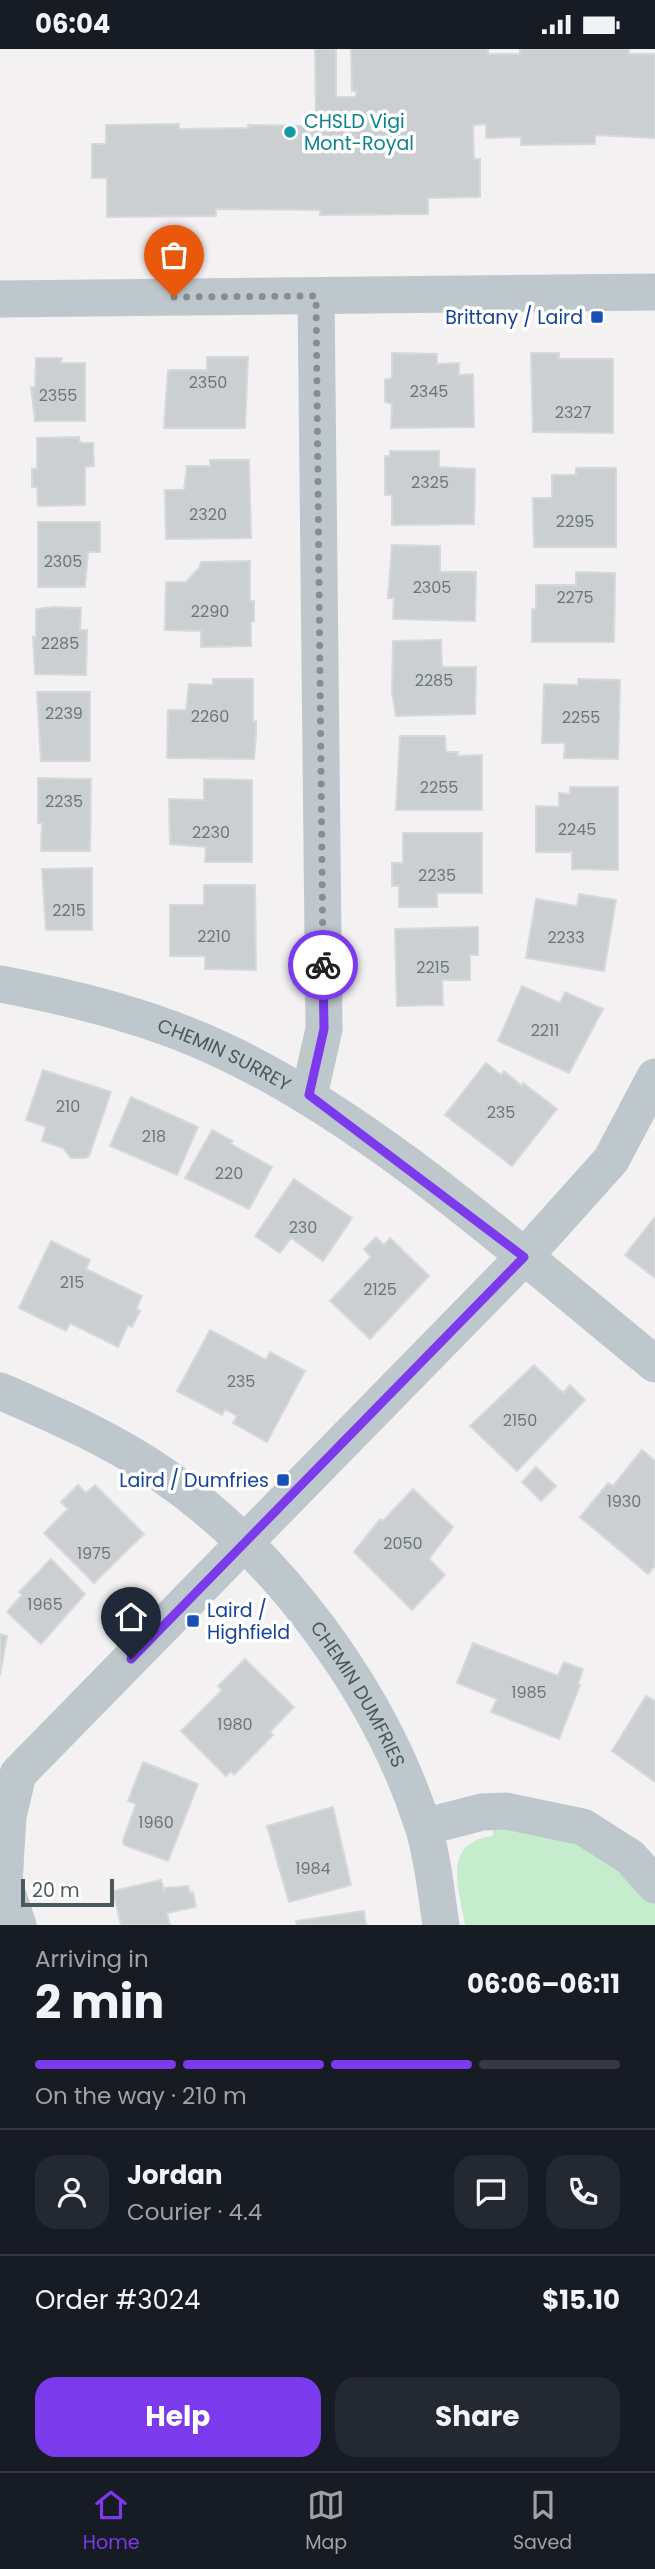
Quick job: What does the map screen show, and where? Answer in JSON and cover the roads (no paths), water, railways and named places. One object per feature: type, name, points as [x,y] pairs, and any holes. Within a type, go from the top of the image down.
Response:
[{"type":"street","points":[[0,299],[655,292]]},
{"type":"street","points":[[309,1095],[324,1029],[316,296]]},
{"type":"street","name":"CHEMIN SURREY","points":[[0,984],[126,1013],[226,1052],[309,1095],[524,1257],[655,1364]]},
{"type":"street","points":[[18,1925],[2,1882],[9,1777],[243,1545],[524,1257],[611,1160],[655,1077]]},
{"type":"street","name":"CHEMIN DUMFRIES","points":[[0,1391],[101,1438],[161,1473],[284,1582],[345,1667],[396,1759],[424,1827],[440,1925]]},
{"type":"street","points":[[424,1827],[482,1812],[506,1811],[583,1827],[630,1857],[655,1885]]},
{"type":"place","name":"CHSLD Vigi Mont-Royal","points":[[290,132]]},
{"type":"place","name":"Brittany / Laird","points":[[597,317]]},
{"type":"place","name":"Laird / Dumfries","points":[[283,1480]]},
{"type":"place","name":"Laird / Highfield","points":[[193,1621]]}]
